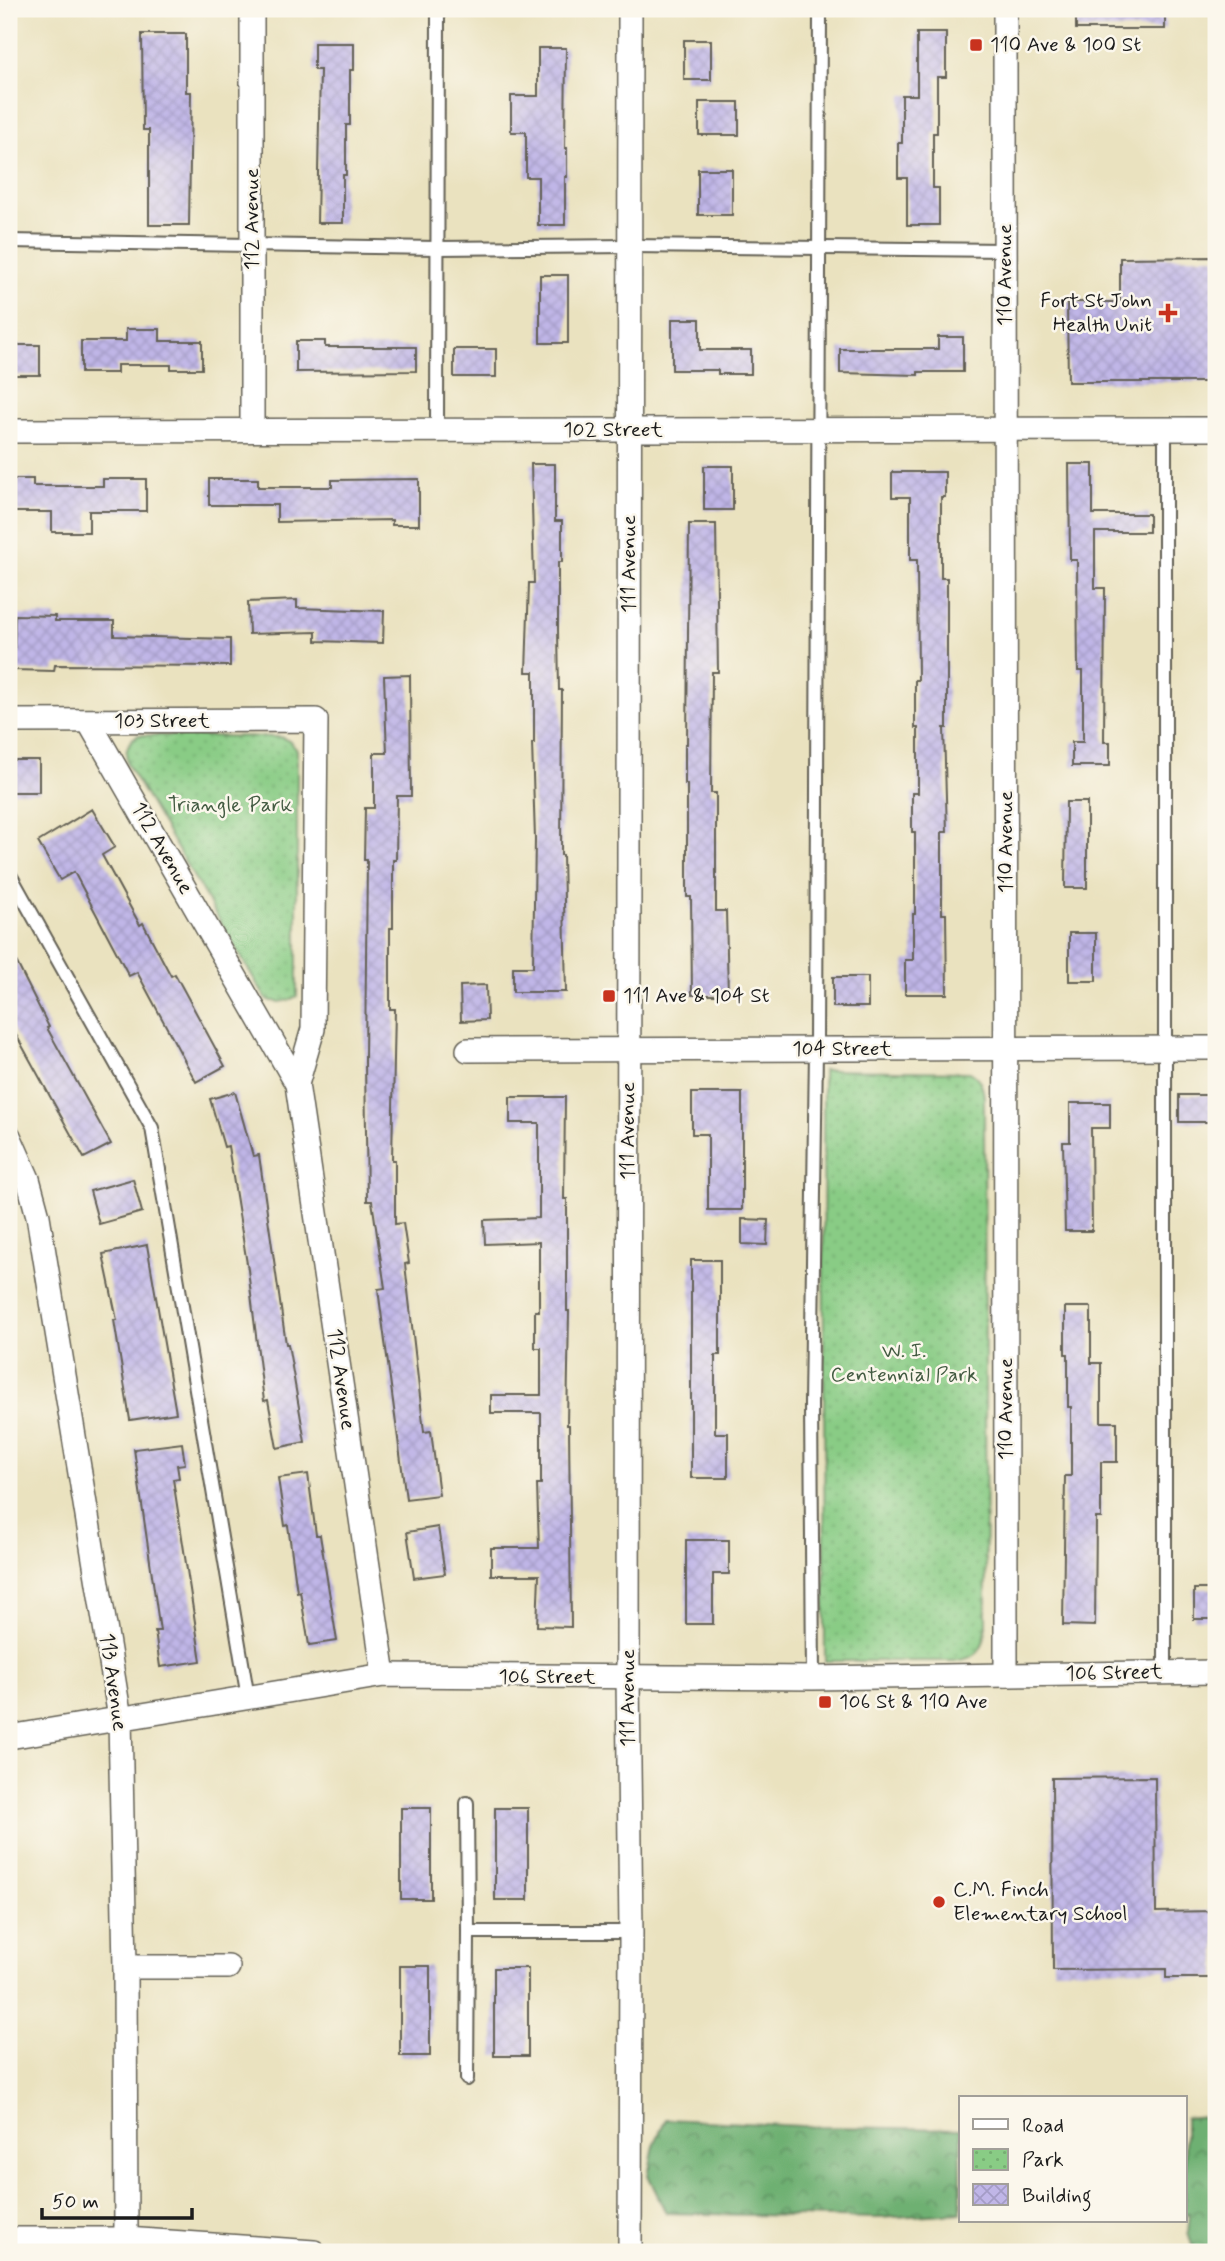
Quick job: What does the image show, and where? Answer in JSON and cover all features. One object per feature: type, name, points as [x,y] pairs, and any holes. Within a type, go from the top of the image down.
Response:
[{"type":"street","name":"112 Avenue","points":[[252,9],[252,429]]},
{"type":"street","name":"111 Avenue","points":[[630,9],[630,2252]]},
{"type":"street","name":"110 Avenue","points":[[1005,9],[1006,1675]]},
{"type":"street","name":"102 Street","points":[[9,431],[1216,429]]},
{"type":"street","name":"112 Avenue","points":[[297,1084],[313,1029],[316,720]]},
{"type":"street","name":"103 Street","points":[[9,721],[316,720]]},
{"type":"street","name":"112 Avenue","points":[[89,722],[297,1084],[384,1675]]},
{"type":"street","name":"104 Street","points":[[468,1050],[1216,1048]]},
{"type":"street","name":"113 Avenue","points":[[9,1136],[27,1179],[38,1216],[120,1718],[125,1967],[126,2239]]},
{"type":"street","name":"106 Street","points":[[9,1737],[384,1675],[813,1678],[1216,1672]]},
{"type":"street","points":[[125,1967],[228,1967]]},
{"type":"street","points":[[9,2239],[126,2239],[314,2252]]},
{"type":"lane","points":[[438,9],[438,430]]},
{"type":"lane","points":[[813,1678],[811,1404],[816,1049],[820,9]]},
{"type":"lane","points":[[9,241],[437,248],[630,246],[1005,250]]},
{"type":"lane","points":[[1165,429],[1165,1672]]},
{"type":"lane","points":[[9,873],[152,1128],[248,1698]]},
{"type":"lane","points":[[467,1803],[467,2080]]},
{"type":"lane","points":[[468,1933],[631,1931]]},
{"type":"green space","name":"Triangle Park","points":[[139,735],[281,737],[297,750],[297,996],[282,1002],[266,999],[127,764],[128,746]]},
{"type":"green space","name":"W. I. Centennial Park","points":[[823,1070],[970,1072],[978,1079],[984,1096],[986,1630],[983,1644],[977,1653],[962,1660],[825,1661]]},
{"type":"green space","points":[[1216,2115],[1216,2252],[1194,2252],[1188,2232],[1190,2213],[1186,2214],[1186,2118]]},
{"type":"green space","points":[[666,2119],[821,2127],[959,2129],[959,2213],[877,2218],[666,2213],[648,2175],[654,2145]]},
{"type":"building","points":[[1076,9],[1165,9],[1165,29],[1076,29]]},
{"type":"building","points":[[917,33],[946,33],[946,77],[937,77],[937,133],[933,133],[933,188],[939,188],[939,225],[907,225],[907,178],[898,178],[898,143],[902,143],[902,95],[917,95]]},
{"type":"building","points":[[142,34],[186,34],[186,92],[191,92],[189,225],[149,225],[149,130],[143,130]]},
{"type":"building","points":[[684,40],[711,40],[711,80],[684,80]]},
{"type":"building","points":[[314,43],[354,43],[354,70],[350,70],[350,125],[346,125],[343,223],[317,223],[320,70],[314,70]]},
{"type":"building","points":[[538,48],[566,48],[565,225],[538,225],[538,177],[526,177],[526,132],[511,132],[511,96],[538,96]]},
{"type":"building","points":[[699,102],[739,102],[739,135],[699,135]]},
{"type":"building","points":[[698,169],[732,169],[732,215],[698,215]]},
{"type":"building","name":"Fort St John Health Unit","points":[[1216,257],[1216,382],[1068,382],[1067,302],[1120,302],[1120,258]]},
{"type":"building","points":[[540,275],[568,275],[568,343],[540,343]]},
{"type":"building","points":[[672,319],[700,319],[700,350],[751,350],[751,374],[718,374],[718,370],[672,370]]},
{"type":"building","points":[[126,329],[160,329],[160,341],[202,341],[202,369],[171,369],[171,365],[117,365],[117,373],[81,373],[81,341],[126,341]]},
{"type":"building","points":[[938,337],[963,337],[963,372],[918,372],[918,375],[840,373],[840,349],[938,349]]},
{"type":"building","points":[[296,341],[325,341],[325,347],[416,347],[416,371],[296,372]]},
{"type":"building","points":[[9,345],[40,345],[40,375],[9,375]]},
{"type":"building","points":[[454,349],[496,349],[496,377],[454,377]]},
{"type":"building","points":[[531,464],[555,464],[555,521],[562,521],[562,562],[558,562],[558,630],[559,690],[562,690],[561,855],[566,992],[513,992],[513,967],[533,967],[534,672],[526,672],[529,583],[534,583]]},
{"type":"building","points":[[1069,464],[1093,464],[1093,514],[1149,514],[1149,532],[1095,532],[1095,588],[1105,588],[1104,742],[1110,742],[1110,766],[1072,766],[1072,742],[1083,742],[1083,671],[1078,671],[1077,560],[1070,560]]},
{"type":"building","points":[[704,466],[733,466],[733,510],[704,510]]},
{"type":"building","points":[[892,472],[945,472],[945,497],[941,497],[941,578],[947,578],[947,728],[944,728],[947,832],[942,832],[942,914],[946,914],[947,994],[905,994],[905,960],[913,960],[915,914],[912,793],[918,793],[918,728],[915,728],[915,680],[918,680],[917,560],[910,560],[910,497],[892,497]]},
{"type":"building","points":[[9,479],[33,479],[33,486],[103,486],[103,479],[146,479],[146,511],[89,511],[89,532],[52,532],[52,512],[9,512]]},
{"type":"building","points":[[209,479],[258,479],[258,487],[332,487],[332,480],[419,479],[419,525],[392,525],[392,520],[277,522],[277,505],[209,505]]},
{"type":"building","points":[[689,524],[716,524],[718,672],[712,672],[711,793],[716,793],[716,911],[726,911],[728,995],[692,995],[691,897],[687,897],[685,784]]},
{"type":"building","points":[[297,600],[297,608],[384,611],[383,643],[316,641],[316,632],[249,634],[248,602]]},
{"type":"building","points":[[15,615],[55,616],[55,621],[114,621],[114,636],[230,639],[230,666],[55,665],[54,671],[14,670]]},
{"type":"building","points":[[410,675],[411,796],[397,796],[393,928],[390,928],[390,1009],[395,1009],[392,1160],[395,1160],[395,1224],[403,1223],[409,1263],[405,1264],[424,1432],[431,1431],[439,1495],[406,1499],[378,1289],[385,1288],[372,1201],[367,1201],[367,860],[364,860],[365,808],[374,808],[374,753],[387,753],[384,676]]},
{"type":"building","points":[[9,760],[39,760],[39,792],[9,792]]},
{"type":"building","points":[[1066,802],[1087,802],[1087,888],[1065,888]]},
{"type":"building","points":[[92,809],[115,847],[102,855],[171,976],[175,974],[225,1066],[196,1082],[137,972],[129,976],[74,872],[60,880],[38,842]]},
{"type":"building","points":[[1069,933],[1096,933],[1096,981],[1069,981]]},
{"type":"building","points":[[9,947],[49,1027],[47,1028],[111,1144],[84,1158],[9,1022]]},
{"type":"building","points":[[833,977],[868,977],[868,1007],[833,1007]]},
{"type":"building","points":[[486,985],[487,1020],[461,1021],[460,986]]},
{"type":"building","points":[[235,1092],[253,1156],[259,1155],[286,1344],[305,1442],[277,1448],[268,1400],[264,1401],[248,1270],[228,1146],[224,1147],[210,1099]]},
{"type":"building","points":[[692,1093],[742,1093],[742,1210],[708,1210],[708,1134],[692,1134]]},
{"type":"building","points":[[1179,1095],[1216,1095],[1216,1122],[1179,1122]]},
{"type":"building","points":[[510,1097],[565,1097],[564,1199],[567,1199],[569,1311],[567,1425],[571,1627],[537,1626],[539,1575],[491,1575],[491,1548],[539,1548],[537,1484],[541,1484],[541,1413],[491,1413],[491,1395],[541,1395],[541,1348],[535,1348],[535,1311],[539,1311],[539,1242],[485,1244],[484,1220],[539,1218],[539,1123],[510,1123]]},
{"type":"building","points":[[1070,1103],[1110,1103],[1110,1128],[1091,1128],[1092,1231],[1065,1231],[1063,1142],[1070,1142]]},
{"type":"building","points":[[133,1179],[142,1212],[99,1224],[90,1191]]},
{"type":"building","points":[[742,1219],[768,1220],[767,1245],[742,1244]]},
{"type":"building","points":[[147,1245],[176,1413],[130,1420],[114,1320],[117,1320],[103,1254]]},
{"type":"building","points":[[691,1260],[720,1260],[720,1355],[715,1355],[715,1433],[728,1433],[728,1478],[691,1478]]},
{"type":"building","points":[[1065,1307],[1091,1307],[1091,1363],[1101,1363],[1101,1422],[1117,1422],[1117,1462],[1101,1462],[1101,1518],[1096,1518],[1095,1626],[1063,1625],[1065,1476],[1071,1476],[1071,1407],[1068,1407]]},
{"type":"building","points":[[182,1443],[185,1464],[177,1465],[179,1478],[173,1479],[201,1661],[160,1667],[155,1631],[160,1631],[134,1449]]},
{"type":"building","points":[[308,1474],[316,1535],[320,1535],[337,1641],[309,1645],[300,1591],[297,1592],[288,1525],[285,1526],[278,1478]]},
{"type":"building","points":[[438,1527],[445,1574],[414,1578],[407,1532]]},
{"type":"building","points":[[686,1540],[729,1540],[729,1574],[713,1574],[713,1624],[686,1624]]},
{"type":"building","points":[[1194,1589],[1216,1589],[1216,1619],[1194,1619]]},
{"type":"building","points":[[1155,1777],[1156,1912],[1216,1911],[1216,1978],[1166,1978],[1166,1969],[1053,1970],[1052,1778]]},
{"type":"building","points":[[401,1808],[431,1808],[431,1899],[401,1899]]},
{"type":"building","points":[[495,1808],[528,1808],[528,1900],[495,1900]]},
{"type":"building","points":[[400,1966],[430,1966],[430,2056],[400,2056]]},
{"type":"building","points":[[494,1968],[528,1968],[528,2056],[494,2056]]},
{"type":"place","name":"110 Ave & 100 St","points":[[976,45]]},
{"type":"place","name":"Fort St John Health Unit","points":[[1168,313]]},
{"type":"place","name":"111 Ave & 104 St","points":[[609,996]]},
{"type":"place","name":"106 St & 110 Ave","points":[[825,1702]]},
{"type":"place","name":"C.M. Finch Elementary School","points":[[939,1902]]}]
